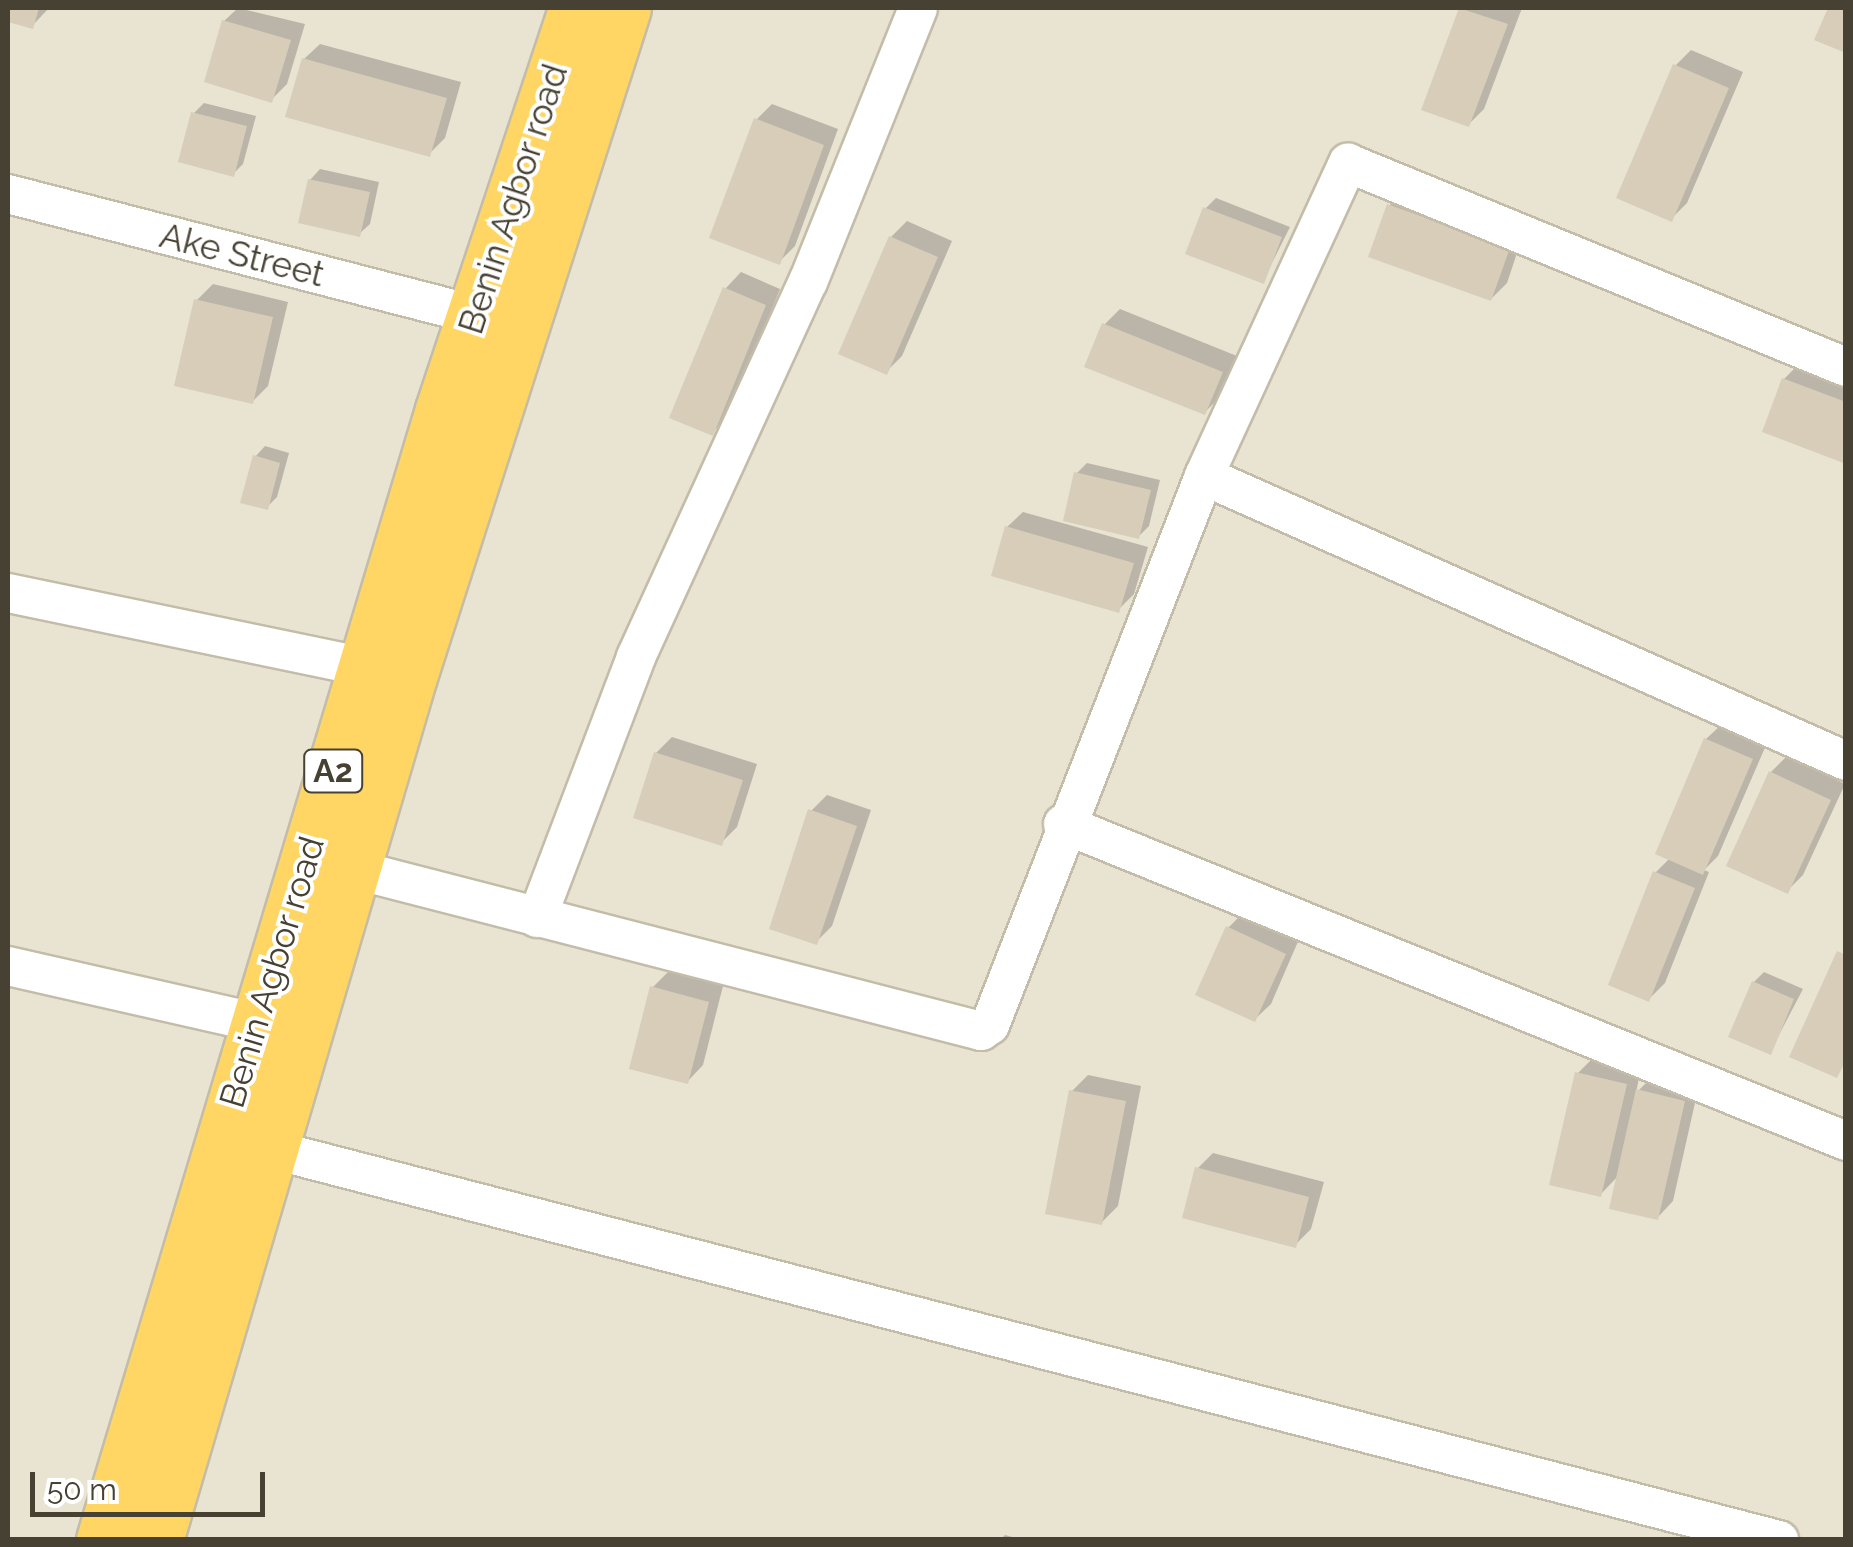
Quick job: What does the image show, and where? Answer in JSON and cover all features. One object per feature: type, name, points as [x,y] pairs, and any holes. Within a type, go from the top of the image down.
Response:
[{"type":"highway","name":"Benin Agbor road","points":[[104,1540],[254,1022],[476,314],[577,8]]},
{"type":"highway","name":"Benin Agbor road","points":[[155,1540],[274,1150],[353,869],[623,8]]},
{"type":"street","points":[[537,918],[636,656],[808,282],[918,8]]},
{"type":"street","points":[[353,869],[980,1031],[990,1026],[1063,824],[1204,476],[1348,163],[1846,367]]},
{"type":"street","name":"Ake Street","points":[[8,194],[476,314]]},
{"type":"street","points":[[1204,476],[1846,761]]},
{"type":"street","points":[[8,593],[366,667]]},
{"type":"street","points":[[1063,824],[1846,1141]]},
{"type":"street","points":[[8,966],[254,1022]]},
{"type":"street","points":[[274,1150],[1779,1540]]},
{"type":"shaded area","points":[[8,8],[1845,8],[1845,1539],[8,1539]]},
{"type":"building","points":[[8,8],[39,8],[33,29],[8,22]]},
{"type":"building","points":[[1459,8],[1508,24],[1469,127],[1421,110]]},
{"type":"building","points":[[1828,8],[1846,8],[1846,53],[1814,40]]},
{"type":"building","points":[[222,20],[291,40],[272,103],[204,82]]},
{"type":"building","points":[[302,58],[447,98],[430,157],[285,117]]},
{"type":"building","points":[[1673,64],[1729,88],[1672,222],[1616,198]]},
{"type":"building","points":[[191,112],[247,126],[234,177],[178,162]]},
{"type":"building","points":[[754,118],[824,145],[780,265],[709,238]]},
{"type":"building","points":[[308,179],[370,192],[360,237],[298,223]]},
{"type":"building","points":[[1387,204],[1510,248],[1491,301],[1368,257]]},
{"type":"building","points":[[1203,207],[1282,237],[1264,284],[1185,254]]},
{"type":"building","points":[[889,236],[938,257],[887,375],[838,354]]},
{"type":"building","points":[[723,287],[766,305],[713,436],[669,418]]},
{"type":"building","points":[[194,299],[273,317],[253,404],[174,386]]},
{"type":"building","points":[[1102,323],[1223,372],[1205,415],[1084,367]]},
{"type":"building","points":[[1782,378],[1846,402],[1846,464],[1762,432]]},
{"type":"building","points":[[253,455],[280,463],[268,510],[240,503]]},
{"type":"building","points":[[1074,472],[1151,490],[1139,539],[1063,521]]},
{"type":"building","points":[[1005,526],[1134,563],[1119,613],[991,576]]},
{"type":"building","points":[[1704,738],[1753,759],[1703,875],[1655,854]]},
{"type":"building","points":[[654,752],[743,780],[722,846],[633,818]]},
{"type":"building","points":[[1769,771],[1831,800],[1788,894],[1726,866]]},
{"type":"building","points":[[808,809],[857,826],[817,945],[769,929]]},
{"type":"building","points":[[1653,871],[1695,888],[1649,1002],[1608,985]]},
{"type":"building","points":[[1226,926],[1286,954],[1255,1022],[1195,995]]},
{"type":"building","points":[[1837,951],[1846,955],[1846,1060],[1837,1078],[1789,1057]]},
{"type":"building","points":[[1752,981],[1794,999],[1771,1055],[1728,1037]]},
{"type":"building","points":[[650,986],[709,1002],[688,1084],[629,1069]]},
{"type":"building","points":[[1575,1072],[1627,1084],[1601,1197],[1549,1185]]},
{"type":"building","points":[[1636,1089],[1685,1101],[1658,1220],[1609,1209]]},
{"type":"building","points":[[1069,1090],[1126,1101],[1102,1225],[1045,1214]]},
{"type":"building","points":[[1195,1167],[1309,1197],[1296,1248],[1182,1218]]}]
